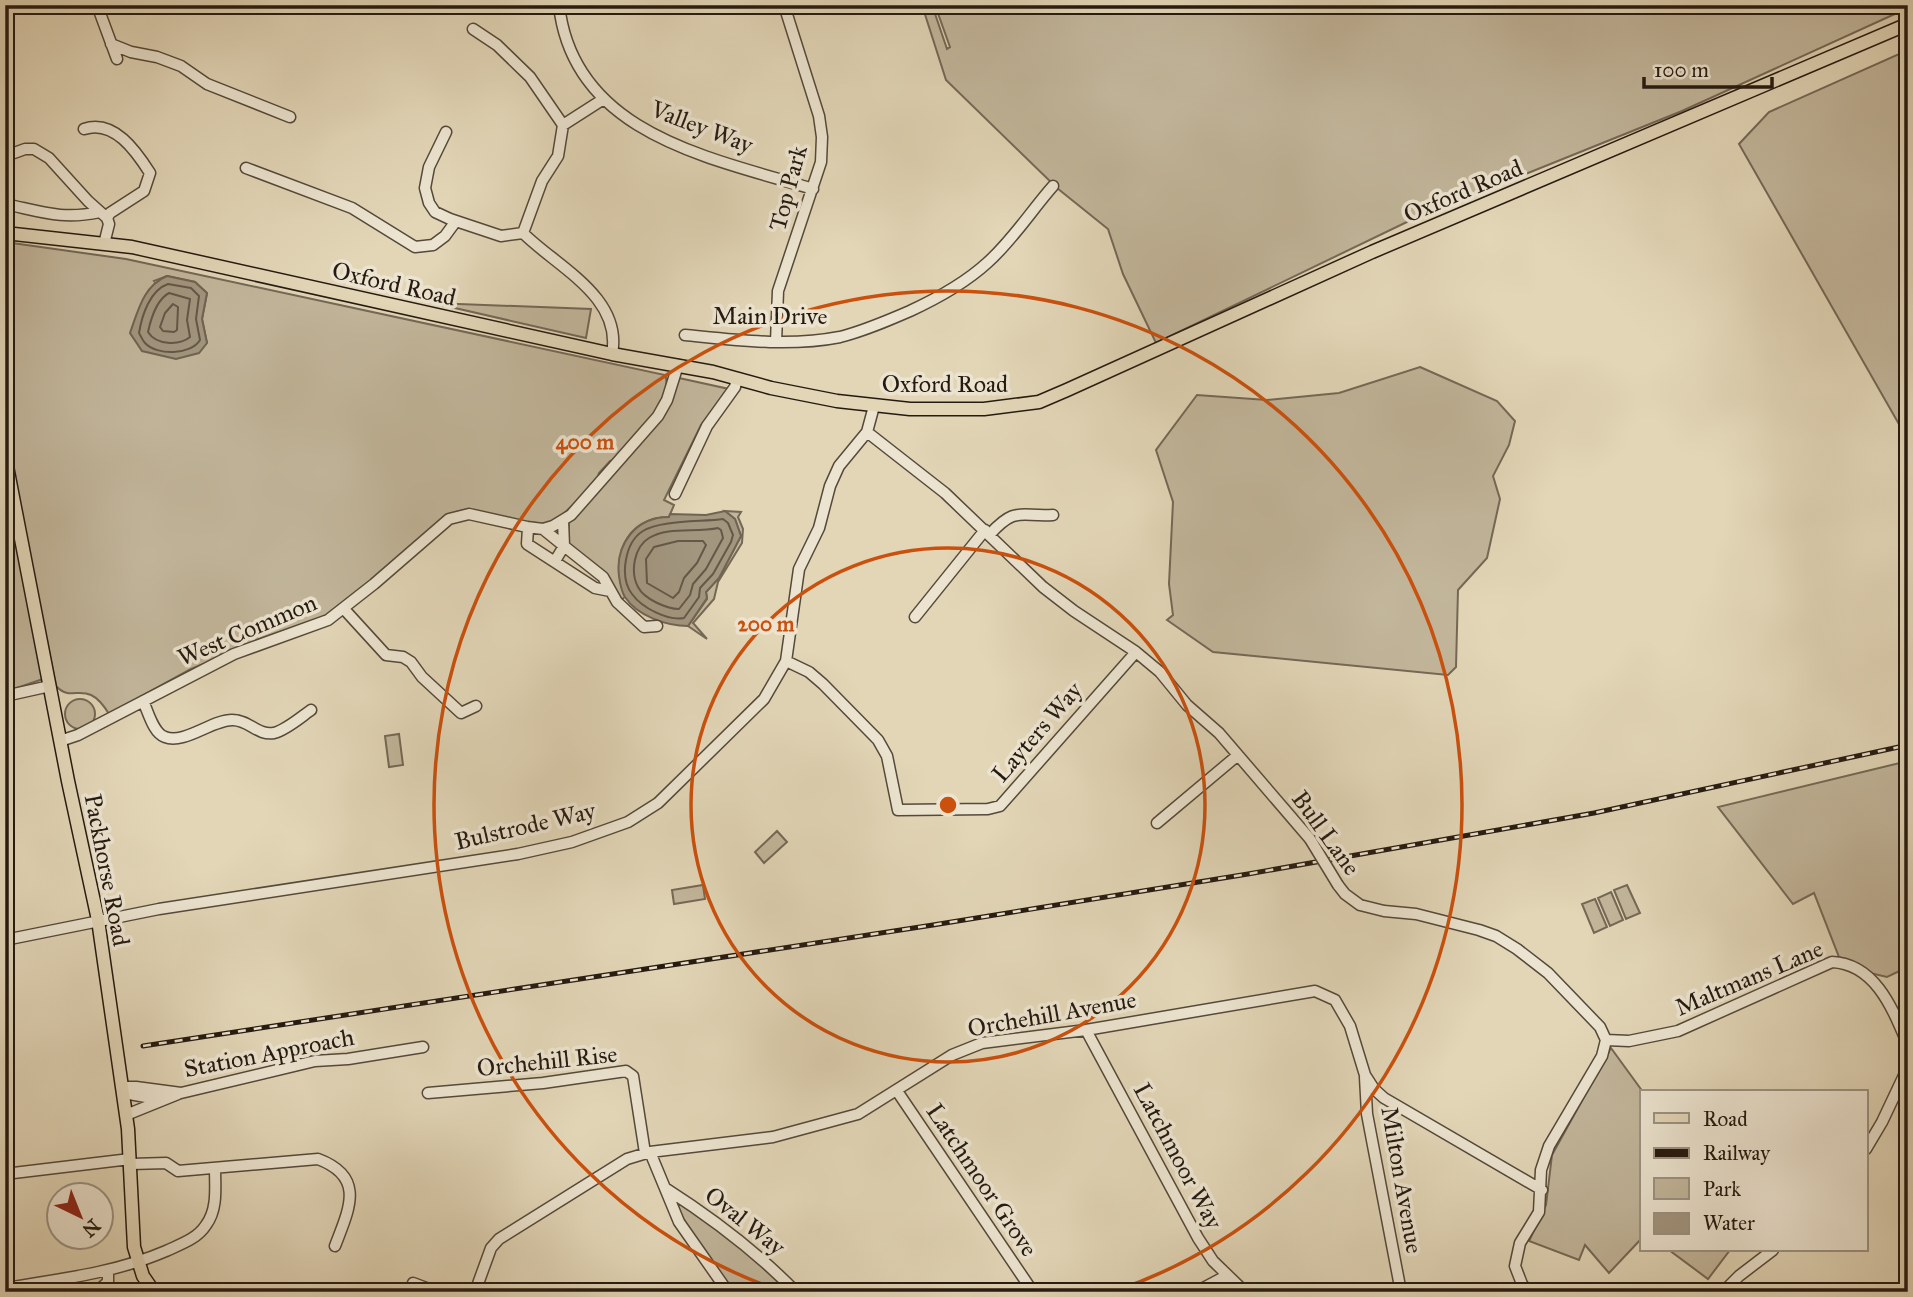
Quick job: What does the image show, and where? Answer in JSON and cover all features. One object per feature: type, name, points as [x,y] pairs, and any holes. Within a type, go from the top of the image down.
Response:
[{"type":"main road","name":"Oxford Road","points":[[5,233],[132,247],[612,354],[737,378],[801,395],[873,405],[953,410],[1005,407],[1039,402],[1371,252],[1908,24]]},
{"type":"main road","name":"Packhorse Road","points":[[5,456],[98,920],[123,1090],[134,1247],[143,1276],[154,1292]]},
{"type":"street","points":[[97,5],[117,59]]},
{"type":"street","name":"Valley Way","points":[[559,5],[566,40],[576,63],[602,100],[646,132],[813,189]]},
{"type":"street","name":"Top Park","points":[[776,342],[778,291],[821,162],[822,137],[819,116],[783,5]]},
{"type":"street","points":[[473,29],[497,45],[530,76],[563,125],[558,156],[542,181],[523,233]]},
{"type":"street","points":[[111,44],[181,66],[207,84],[290,117]]},
{"type":"street","points":[[563,125],[602,100]]},
{"type":"street","points":[[5,204],[56,216],[104,215],[144,191],[150,173],[129,146],[107,128],[101,126],[84,129]]},
{"type":"street","points":[[446,132],[429,167],[425,188],[435,212],[501,236],[523,233]]},
{"type":"street","points":[[14,153],[25,149],[41,152],[104,215],[109,224],[104,244]]},
{"type":"street","points":[[246,169],[352,208],[415,247],[433,245],[445,236],[456,221]]},
{"type":"street","name":"Main Drive","points":[[685,335],[776,342],[839,337],[887,321],[932,301],[968,279],[989,262],[1053,187]]},
{"type":"street","points":[[523,233],[553,261],[572,272],[598,301],[614,329],[612,354]]},
{"type":"street","name":"West Common","points":[[60,741],[78,735],[234,654],[328,620],[449,519],[469,514],[543,529],[563,521],[657,416],[667,400],[678,365]]},
{"type":"street","points":[[675,494],[707,426],[735,387],[737,378]]},
{"type":"street","name":"Bulstrode Way","points":[[5,940],[98,920],[518,855],[572,842],[628,822],[659,803],[764,699],[786,661],[799,569],[819,528],[838,466],[867,432],[873,405]]},
{"type":"street","name":"Bull Lane","points":[[867,432],[945,493],[1043,587],[1160,672],[1187,705],[1219,733],[1310,839],[1345,894],[1360,905],[1384,911],[1416,914],[1496,936],[1548,973],[1600,1027],[1606,1040]]},
{"type":"street","points":[[915,617],[987,532],[1005,518],[1018,514],[1053,515]]},
{"type":"street","points":[[555,561],[564,546],[563,521]]},
{"type":"street","points":[[528,528],[527,544],[595,588],[610,591]]},
{"type":"street","points":[[543,529],[603,577],[617,602],[644,627],[657,626]]},
{"type":"street","points":[[575,574],[583,561]]},
{"type":"street","points":[[344,609],[386,655],[403,657],[411,662],[422,677],[461,713]]},
{"type":"street","name":"Layters Way","points":[[786,661],[809,672],[823,684],[878,740],[887,756],[898,810],[988,809],[1000,806],[1136,652]]},
{"type":"street","points":[[5,696],[50,686]]},
{"type":"street","points":[[143,701],[157,732],[173,739],[232,719],[246,723],[263,733],[277,732],[312,710]]},
{"type":"street","points":[[461,713],[476,706]]},
{"type":"street","points":[[458,725],[461,713]]},
{"type":"street","points":[[1157,823],[1238,755]]},
{"type":"street","name":"Maltmans Lane","points":[[1606,1040],[1629,1041],[1678,1031],[1832,962],[1850,965],[1873,980],[1908,1045]]},
{"type":"street","name":"Orchehill Avenue","points":[[475,1292],[491,1248],[499,1239],[627,1158],[774,1137],[858,1114],[952,1055],[982,1043],[1086,1030],[1315,991],[1335,1000],[1350,1026],[1364,1074],[1384,1098],[1542,1190]]},
{"type":"street","name":"Latchmoor Way","points":[[1086,1030],[1198,1238],[1226,1276],[1245,1292]]},
{"type":"street","points":[[1528,1292],[1515,1266],[1520,1243],[1539,1212],[1541,1170],[1549,1146],[1602,1056],[1606,1040]]},
{"type":"street","name":"Station Approach","points":[[181,1093],[315,1061],[348,1059],[423,1047]]},
{"type":"street","points":[[1868,1146],[1908,1067]]},
{"type":"street","name":"Orchehill Rise","points":[[428,1093],[543,1083],[626,1071],[633,1076],[648,1153]]},
{"type":"street","name":"Milton Avenue","points":[[1364,1074],[1367,1114],[1401,1292]]},
{"type":"street","points":[[123,1090],[152,1098],[181,1093]]},
{"type":"street","name":"Latchmoor Grove","points":[[897,1091],[1034,1292]]},
{"type":"street","points":[[125,1115],[181,1093]]},
{"type":"street","points":[[1367,1114],[1384,1098]]},
{"type":"street","name":"Oval Way","points":[[648,1153],[679,1222],[728,1292]]},
{"type":"street","points":[[5,1174],[130,1162],[166,1163],[178,1171],[318,1159],[333,1165],[344,1175],[351,1194],[335,1245]]},
{"type":"street","points":[[5,1288],[108,1272],[138,1263],[195,1237],[207,1224],[214,1209],[215,1168]]},
{"type":"street","name":"Oval Way","points":[[665,1188],[708,1215],[747,1246],[796,1292]]},
{"type":"street","points":[[1723,1292],[1770,1252]]},
{"type":"street","points":[[96,1292],[108,1282],[108,1272]]},
{"type":"street","points":[[1196,1292],[1226,1276]]},
{"type":"street","points":[[413,1283],[436,1292]]},
{"type":"green space","points":[[922,5],[932,5],[947,49],[950,47],[935,5],[1908,5],[1908,8],[1682,111],[1411,220],[1156,343],[1123,274],[1108,229],[1057,188],[946,80]]},
{"type":"green space","points":[[1908,50],[1908,440],[1739,144],[1769,112]]},
{"type":"green space","points":[[5,242],[126,259],[665,375],[666,384],[658,407],[642,430],[618,458],[610,461],[599,473],[596,483],[557,520],[542,525],[462,512],[328,615],[191,669],[109,714],[93,696],[87,693],[68,693],[56,686],[5,432]],"holes":[[[167,276],[195,282],[207,293],[202,319],[207,343],[154,281]]]},
{"type":"green space","points":[[433,303],[591,309],[586,338]]},
{"type":"green space","points":[[1420,367],[1497,401],[1515,421],[1509,445],[1493,476],[1500,499],[1487,558],[1458,590],[1456,667],[1448,675],[1213,652],[1167,620],[1173,615],[1169,584],[1173,502],[1156,450],[1197,395],[1267,400],[1339,393]]},
{"type":"green space","points":[[679,378],[729,389],[701,425],[664,500],[674,505],[669,517],[641,524],[624,543],[619,569],[625,597],[621,600],[568,544],[569,521],[658,420]]},
{"type":"green space","points":[[5,488],[43,679],[5,692]]},
{"type":"green space","points":[[725,511],[741,512],[738,517],[743,529],[742,543],[718,582],[714,599],[693,623],[707,639],[688,626],[707,599],[706,592],[719,578],[741,536],[735,519]]},
{"type":"green space","points":[[80,699],[91,703],[95,714],[91,725],[80,729],[69,725],[65,714],[69,703]]},
{"type":"green space","points":[[399,734],[403,765],[389,767],[385,736]]},
{"type":"green space","points":[[1908,761],[1908,967],[1887,977],[1870,973],[1839,957],[1814,893],[1793,904],[1718,807]]},
{"type":"green space","points":[[777,831],[787,842],[764,863],[755,852]]},
{"type":"green space","points":[[703,885],[705,899],[674,904],[672,890]]},
{"type":"green space","points":[[1627,885],[1640,913],[1626,919],[1614,890]]},
{"type":"green space","points":[[1611,892],[1623,920],[1610,926],[1598,898]]},
{"type":"green space","points":[[1595,899],[1607,927],[1594,933],[1582,904]]},
{"type":"green space","points":[[1611,1048],[1642,1090],[1640,1240],[1609,1273],[1585,1245],[1579,1260],[1529,1241],[1546,1205],[1552,1155]]},
{"type":"green space","points":[[677,1202],[744,1250],[789,1292],[733,1292],[706,1256],[675,1205]]},
{"type":"green space","points":[[1672,1252],[1728,1252],[1708,1279]]},
{"type":"water","points":[[167,276],[195,282],[207,293],[202,319],[207,343],[199,353],[176,359],[142,351],[130,333],[147,293],[159,280]]},
{"type":"water","points":[[725,511],[735,519],[741,536],[719,578],[706,592],[707,598],[688,626],[653,619],[630,604],[622,590],[619,564],[620,553],[630,534],[647,522],[669,517],[670,514],[706,515]]},
{"type":"railway","points":[[143,1046],[1248,874],[1594,813],[1908,745]]}]
